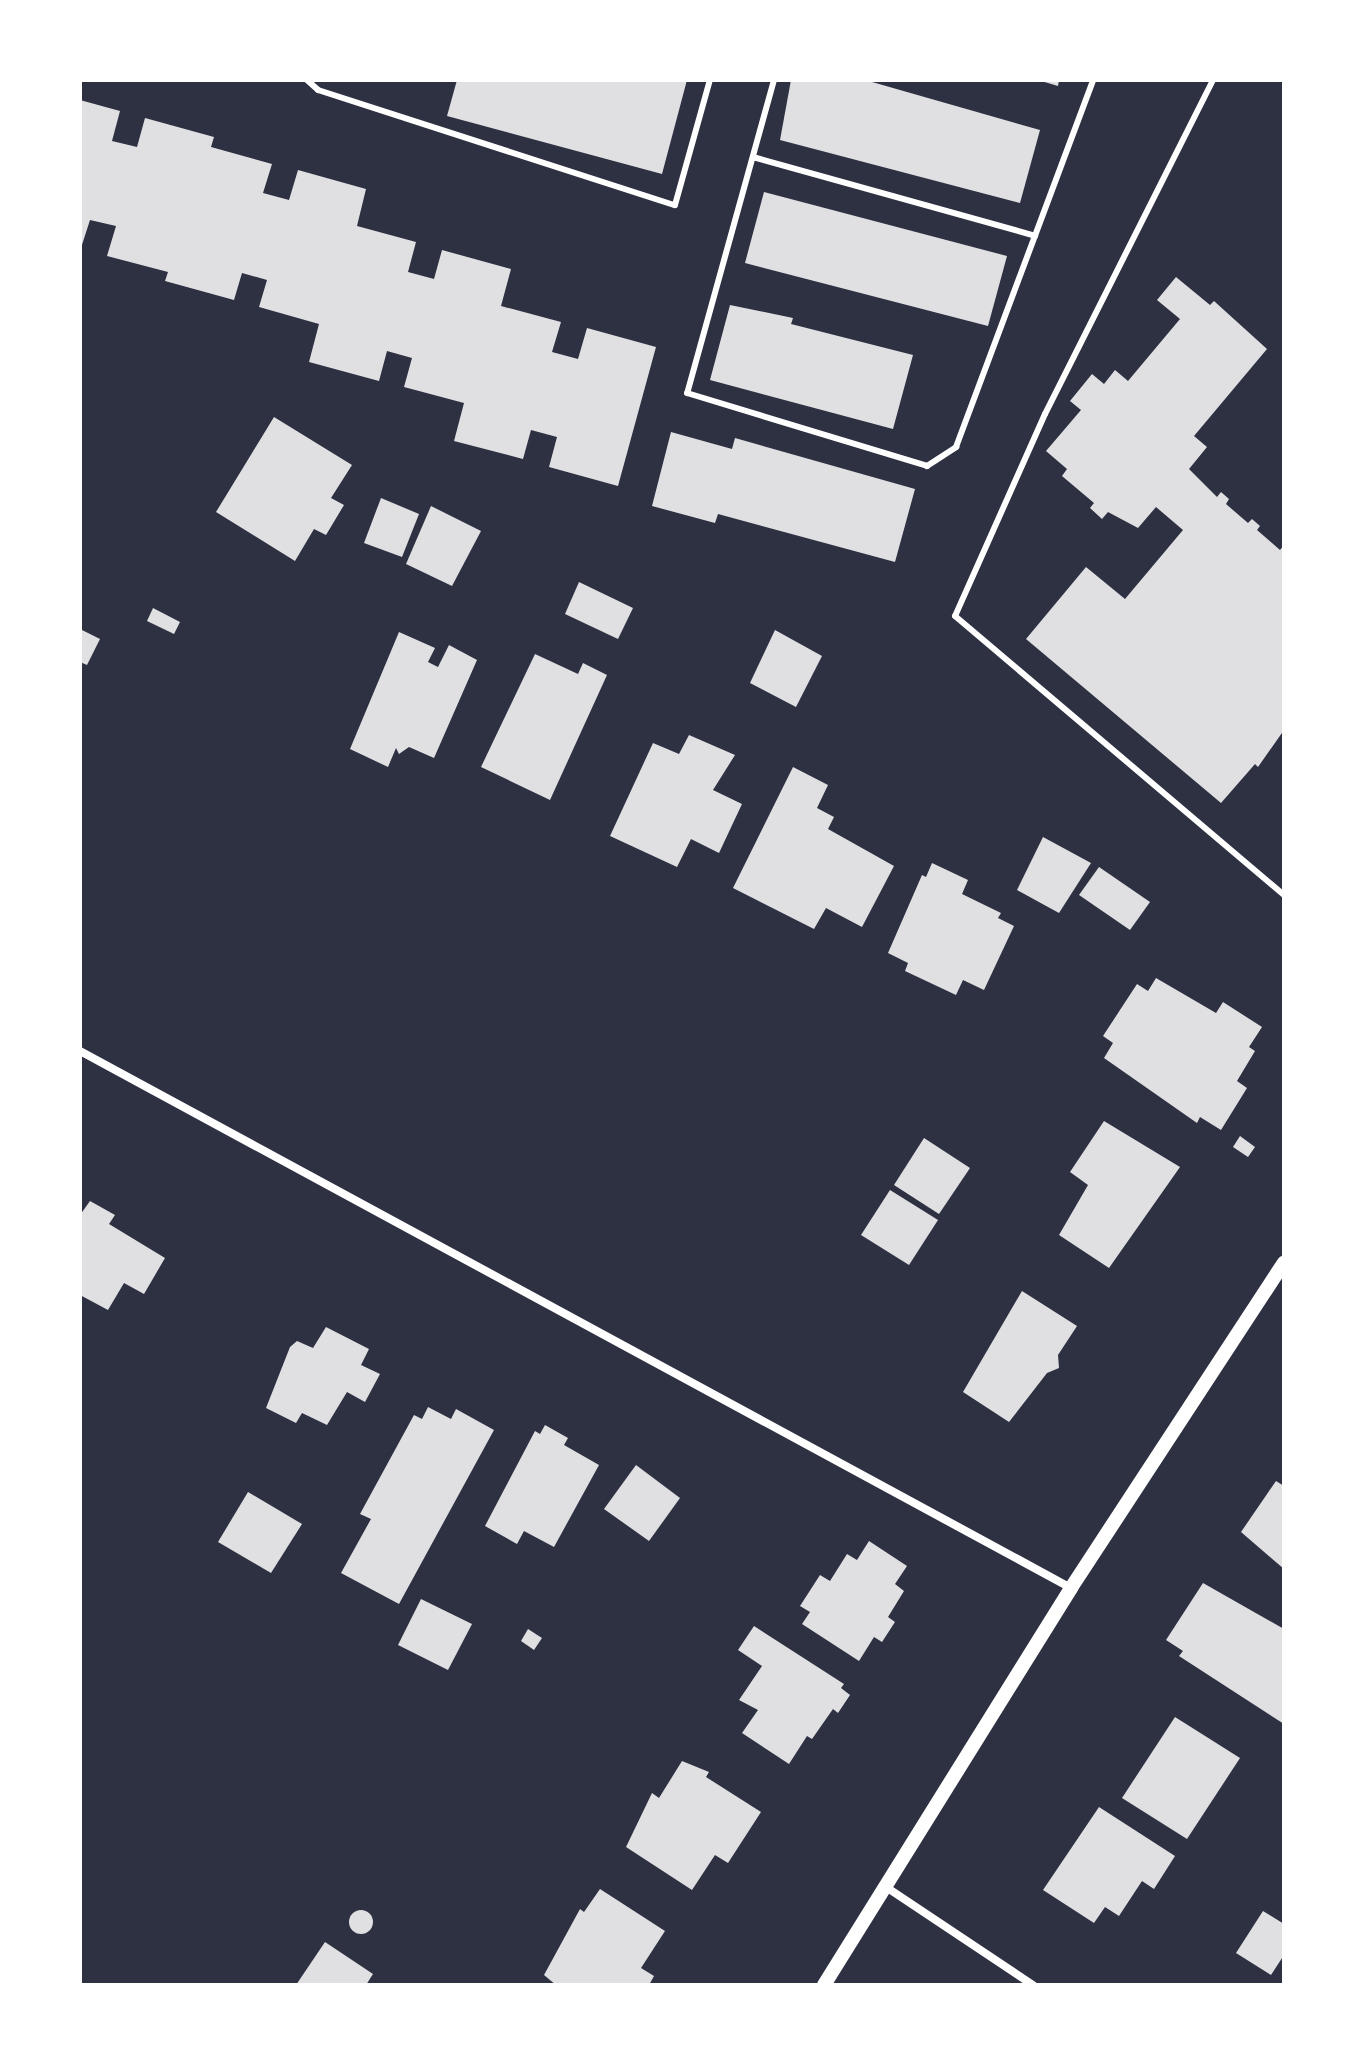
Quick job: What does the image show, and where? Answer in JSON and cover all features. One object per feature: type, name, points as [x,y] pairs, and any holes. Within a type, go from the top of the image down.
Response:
[{"type":"street","points":[[80,1051],[1071,1588]]},
{"type":"street","points":[[824,1985],[1071,1588],[1284,1263]]},
{"type":"street","points":[[886,1887],[1033,1985]]},
{"type":"lane","points":[[307,80],[318,90],[675,205],[710,80]]},
{"type":"lane","points":[[774,80],[687,393],[927,466],[956,447],[1093,80]]},
{"type":"lane","points":[[1213,80],[1045,414],[955,616],[1284,895]]},
{"type":"lane","points":[[753,157],[1035,236]]},
{"type":"building","points":[[457,80],[687,80],[662,174],[447,116]]},
{"type":"building","points":[[791,80],[865,80],[1040,130],[1020,203],[780,140]]},
{"type":"building","points":[[1038,80],[1059,80],[1058,86]]},
{"type":"building","points":[[80,100],[120,111],[112,141],[137,147],[145,118],[214,137],[211,147],[272,164],[263,193],[289,200],[298,170],[366,189],[357,226],[416,242],[408,272],[434,279],[442,250],[511,269],[501,306],[561,322],[552,352],[578,359],[587,328],[656,347],[618,486],[549,467],[557,437],[531,430],[523,459],[454,441],[464,403],[404,387],[412,358],[387,351],[379,381],[309,362],[319,324],[259,307],[267,280],[242,273],[234,300],[165,281],[168,272],[107,256],[116,226],[90,220],[80,251]]},
{"type":"building","points":[[764,192],[1007,256],[988,326],[745,263]]},
{"type":"building","points":[[1176,277],[1210,305],[1214,301],[1267,349],[1194,436],[1207,447],[1189,469],[1217,497],[1221,492],[1229,499],[1226,504],[1248,523],[1252,519],[1260,526],[1257,530],[1280,550],[1284,545],[1284,730],[1258,767],[1255,764],[1221,803],[1026,639],[1086,567],[1125,599],[1183,530],[1156,507],[1138,528],[1108,512],[1102,519],[1090,508],[1094,503],[1062,476],[1067,469],[1046,451],[1081,410],[1070,401],[1092,374],[1104,384],[1115,370],[1128,381],[1180,319],[1157,300]]},
{"type":"building","points":[[730,305],[793,318],[791,324],[913,355],[893,429],[710,380]]},
{"type":"building","points":[[274,417],[352,465],[331,498],[344,505],[326,535],[314,529],[295,561],[216,512]]},
{"type":"building","points":[[671,432],[732,449],[735,438],[915,489],[895,562],[718,514],[715,523],[652,506]]},
{"type":"building","points":[[381,498],[419,514],[402,557],[364,543]]},
{"type":"building","points":[[431,506],[481,531],[452,586],[406,564]]},
{"type":"building","points":[[579,582],[633,608],[618,639],[565,614]]},
{"type":"building","points":[[153,608],[180,622],[174,634],[147,621]]},
{"type":"building","points":[[80,629],[100,639],[87,665],[80,662]]},
{"type":"building","points":[[775,630],[822,656],[796,707],[750,683]]},
{"type":"building","points":[[399,632],[435,648],[428,662],[438,667],[449,645],[477,660],[434,758],[409,747],[399,754],[396,748],[388,767],[350,749]]},
{"type":"building","points":[[535,654],[578,674],[583,663],[607,675],[550,800],[481,767]]},
{"type":"building","points":[[689,735],[735,755],[713,790],[742,804],[719,853],[691,839],[677,867],[610,836],[653,743],[679,754]]},
{"type":"building","points":[[793,767],[828,785],[817,808],[834,817],[828,829],[894,866],[862,927],[826,908],[814,929],[733,888]]},
{"type":"building","points":[[1043,837],[1091,863],[1059,913],[1017,890]]},
{"type":"building","points":[[932,863],[968,880],[962,894],[1001,913],[998,918],[1014,926],[984,990],[963,980],[956,995],[905,971],[908,963],[888,953],[922,875],[926,877]]},
{"type":"building","points":[[1099,867],[1150,902],[1130,930],[1079,895]]},
{"type":"building","points":[[1156,978],[1216,1013],[1223,1002],[1262,1027],[1249,1047],[1255,1051],[1237,1081],[1247,1088],[1221,1130],[1200,1117],[1197,1123],[1104,1058],[1113,1043],[1103,1036],[1137,984],[1148,991]]},
{"type":"building","points":[[1104,1121],[1180,1167],[1109,1268],[1059,1235],[1088,1185],[1070,1172]]},
{"type":"building","points":[[1240,1136],[1255,1147],[1248,1157],[1233,1147]]},
{"type":"building","points":[[924,1138],[970,1168],[939,1214],[894,1185]]},
{"type":"building","points":[[890,1190],[938,1220],[909,1265],[861,1235]]},
{"type":"building","points":[[90,1201],[115,1215],[109,1224],[165,1258],[144,1294],[124,1283],[108,1310],[80,1295],[80,1215]]},
{"type":"building","points":[[1022,1291],[1077,1326],[1058,1355],[1059,1368],[1047,1373],[1009,1422],[963,1392]]},
{"type":"building","points":[[326,1327],[369,1349],[361,1365],[380,1374],[365,1402],[347,1392],[327,1425],[302,1413],[296,1423],[266,1408],[290,1347],[297,1341],[313,1348]]},
{"type":"building","points":[[428,1407],[451,1419],[456,1409],[494,1430],[399,1604],[341,1573],[371,1519],[360,1514],[414,1415],[422,1419]]},
{"type":"building","points":[[545,1425],[568,1438],[564,1445],[599,1465],[554,1547],[524,1531],[517,1544],[485,1526],[535,1431],[540,1434]]},
{"type":"building","points":[[636,1465],[680,1498],[649,1541],[604,1509]]},
{"type":"building","points":[[1276,1481],[1284,1486],[1284,1569],[1241,1532]]},
{"type":"building","points":[[248,1492],[302,1524],[271,1573],[218,1542]]},
{"type":"building","points":[[869,1541],[907,1566],[895,1584],[904,1591],[888,1617],[895,1622],[882,1642],[874,1637],[859,1661],[802,1624],[810,1612],[800,1606],[820,1575],[830,1581],[847,1554],[857,1560]]},
{"type":"building","points":[[1203,1583],[1284,1629],[1284,1724],[1179,1656],[1183,1651],[1166,1640]]},
{"type":"building","points":[[421,1599],[472,1624],[448,1670],[398,1645]]},
{"type":"building","points":[[754,1626],[844,1684],[841,1688],[850,1695],[838,1713],[833,1709],[812,1739],[807,1736],[789,1764],[742,1733],[758,1710],[739,1700],[762,1666],[738,1650]]},
{"type":"building","points":[[528,1629],[542,1638],[534,1650],[521,1641]]},
{"type":"building","points":[[1175,1717],[1240,1758],[1187,1839],[1122,1798]]},
{"type":"building","points":[[682,1761],[709,1772],[706,1777],[761,1812],[728,1863],[715,1855],[692,1890],[626,1847],[652,1793],[659,1798]]},
{"type":"building","points":[[1099,1807],[1175,1856],[1154,1889],[1142,1881],[1119,1916],[1105,1907],[1094,1923],[1043,1890]]},
{"type":"building","points":[[600,1889],[665,1931],[641,1968],[654,1976],[649,1985],[556,1985],[544,1975],[580,1909],[584,1912]]},
{"type":"building","points":[[361,1910],[372,1917],[373,1922],[366,1933],[361,1934],[350,1927],[349,1922],[356,1911]]},
{"type":"building","points":[[1263,1911],[1284,1924],[1284,1955],[1271,1975],[1236,1953]]},
{"type":"building","points":[[325,1942],[373,1974],[366,1985],[296,1985]]}]
